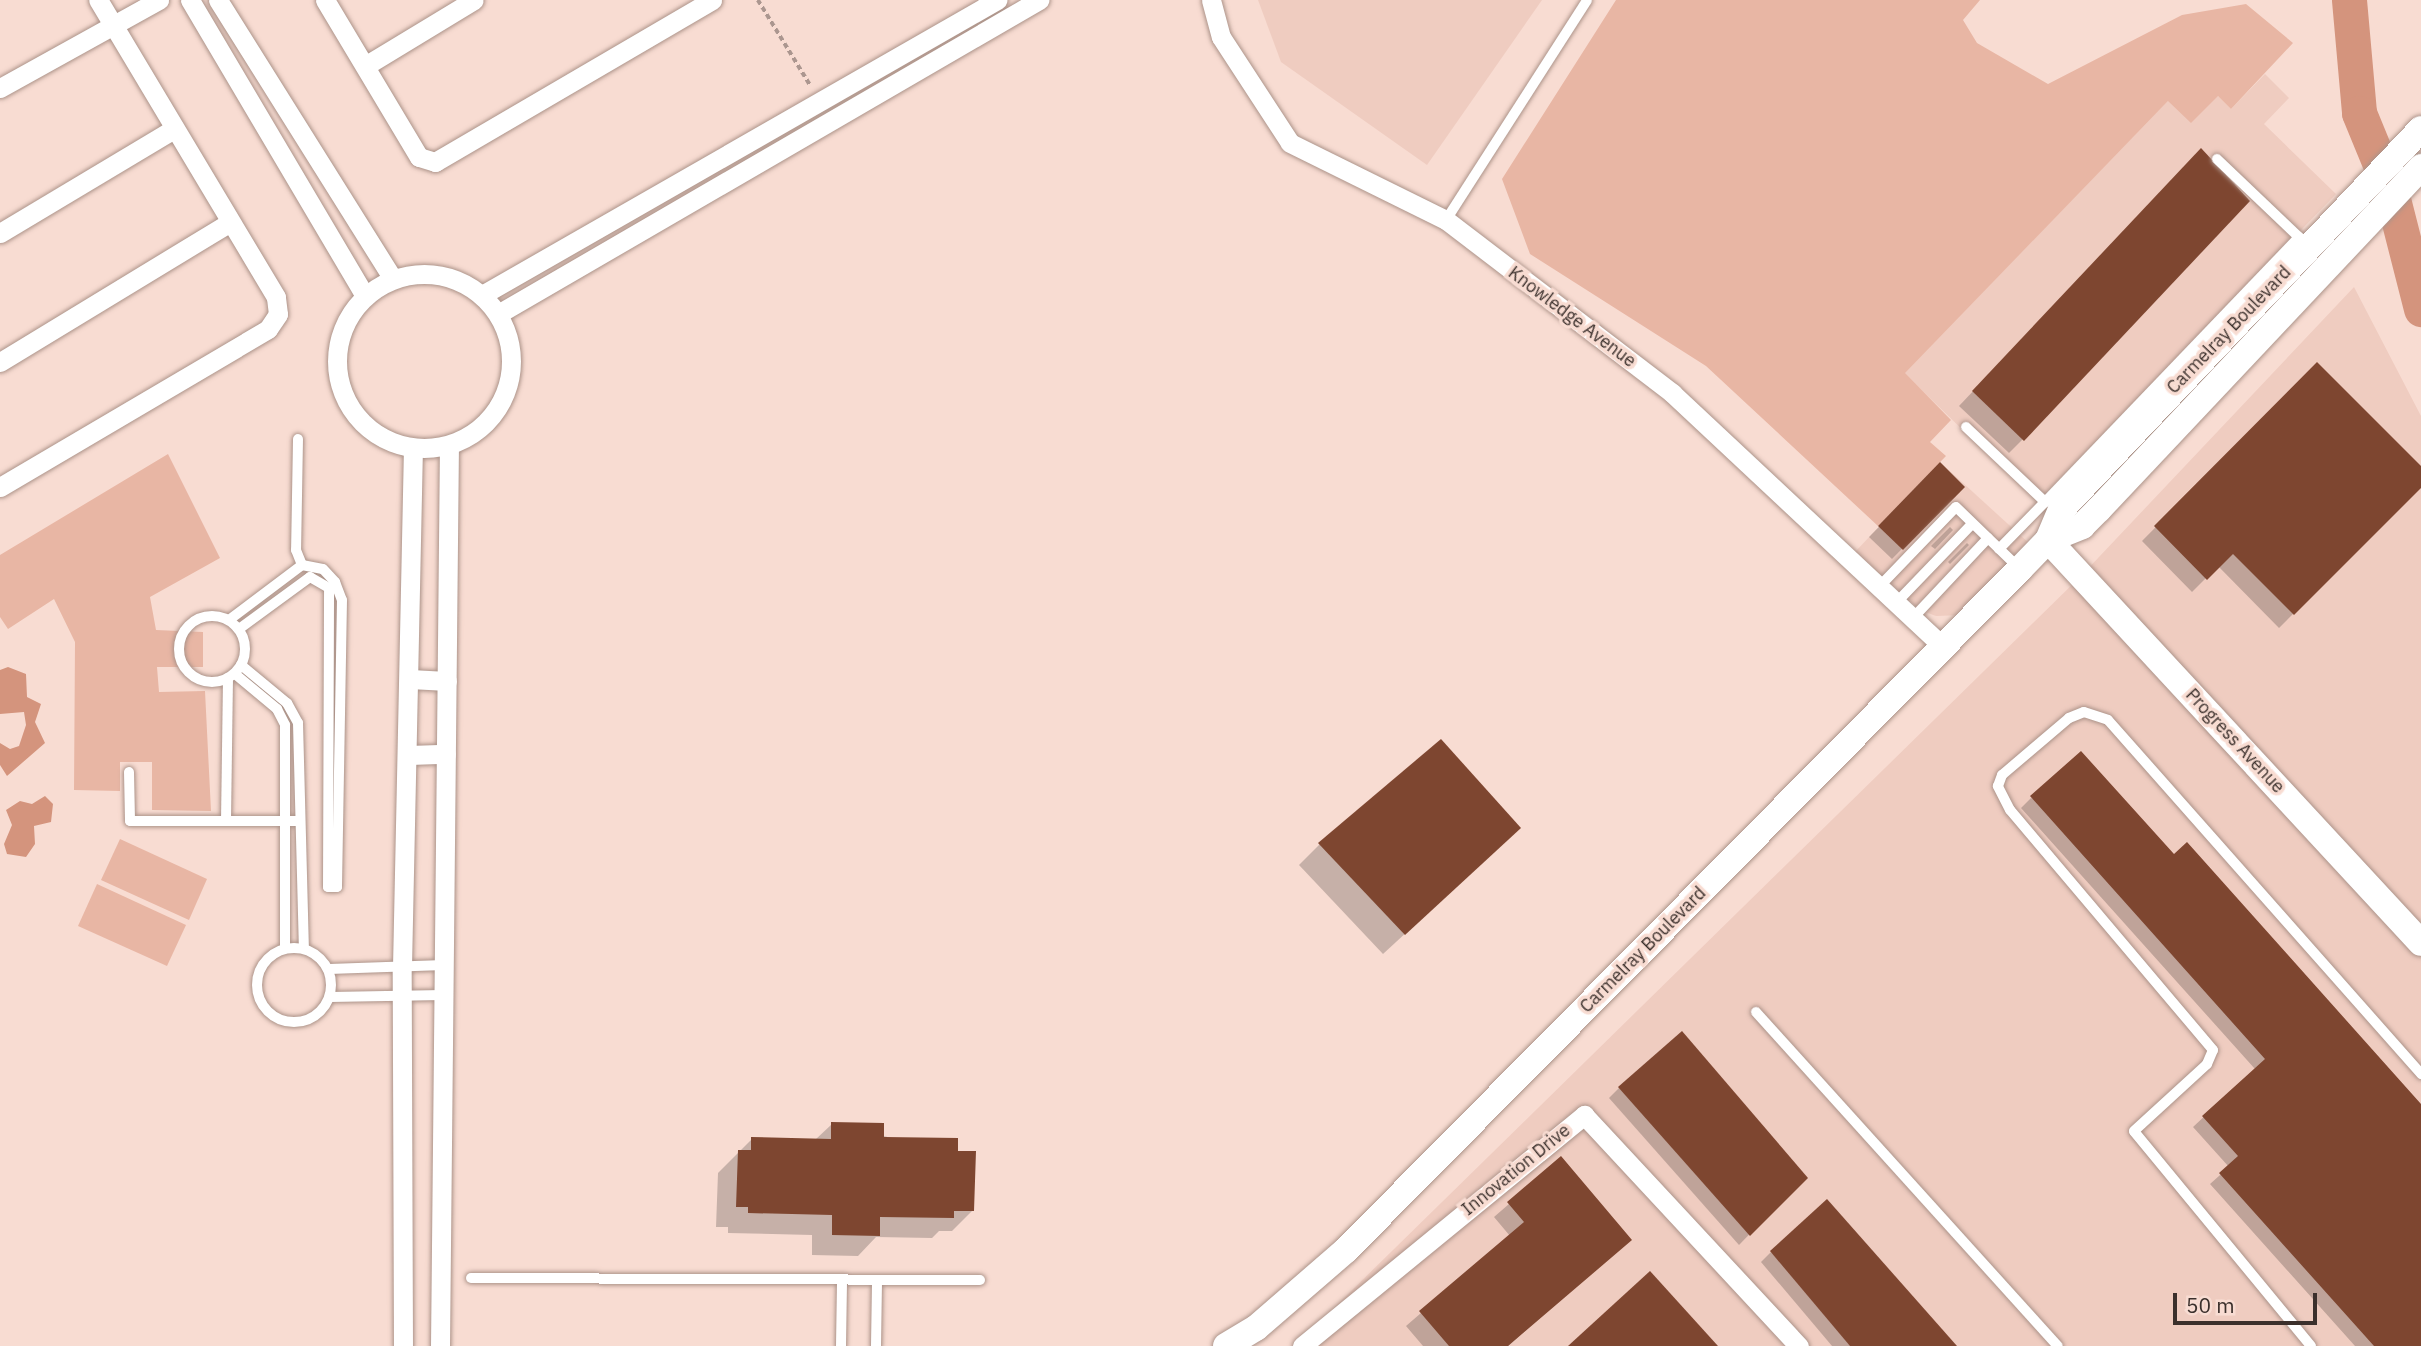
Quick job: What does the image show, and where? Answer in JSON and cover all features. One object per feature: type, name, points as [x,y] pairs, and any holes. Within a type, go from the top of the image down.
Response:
[{"type":"street","points":[[0,487],[268,329],[278,314],[276,297],[229,223],[99,0]]},
{"type":"street","points":[[0,88],[159,0]]},
{"type":"street","points":[[218,0],[393,279]]},
{"type":"street","points":[[325,0],[419,157],[435,162],[712,0]]},
{"type":"street","points":[[365,66],[474,0]]},
{"type":"street","points":[[482,295],[819,99],[997,0]]},
{"type":"street","points":[[498,314],[704,190],[1039,0]]},
{"type":"street","name":"Knowledge Avenue","points":[[1211,0],[1221,37],[1290,143],[1446,220],[1672,394],[1943,647]]},
{"type":"street","points":[[196,2],[365,296]]},
{"type":"street","points":[[0,233],[174,129]]},
{"type":"street","name":"Carmelray Boulevard","points":[[2048,540],[2081,526],[2329,264],[2354,218],[2421,129]]},
{"type":"street","name":"Carmelray Boulevard","points":[[1226,1346],[1256,1328],[1346,1250],[2020,569],[2048,540],[2061,510],[2138,414],[2304,242],[2354,218],[2421,167]]},
{"type":"street","points":[[0,362],[229,223]]},
{"type":"street","points":[[2304,242],[2329,264]]},
{"type":"street","points":[[424,273],[455,279],[482,295],[498,314],[510,343],[510,375],[499,406],[477,430],[449,444],[413,448],[382,438],[356,416],[341,388],[337,355],[345,323],[365,296],[393,279],[424,273]]},
{"type":"street","points":[[440,1346],[449,444]]},
{"type":"street","points":[[403,1346],[402,967],[409,755],[413,448]]},
{"type":"street","name":"Progress Avenue","points":[[2048,540],[2421,943]]},
{"type":"street","points":[[410,679],[447,681]]},
{"type":"street","points":[[409,755],[446,754]]},
{"type":"street","name":"Innovation Drive","points":[[1301,1346],[1584,1115],[1800,1346]]},
{"type":"lane","points":[[1446,220],[1587,0]]},
{"type":"lane","points":[[2217,159],[2304,242]]},
{"type":"lane","points":[[1999,550],[2045,502],[2138,414]]},
{"type":"lane","points":[[1966,427],[2045,502]]},
{"type":"lane","points":[[298,439],[296,550],[302,565]]},
{"type":"lane","points":[[1878,588],[1956,508],[2020,569]]},
{"type":"lane","points":[[1895,604],[1972,524]]},
{"type":"lane","points":[[1912,620],[1988,538]]},
{"type":"lane","points":[[229,620],[302,565],[323,569],[335,582],[342,600],[337,887],[328,887],[329,588],[310,577],[239,629]]},
{"type":"lane","points":[[226,821],[235,672],[245,644],[239,629],[229,620],[206,615],[192,621],[184,630],[178,654],[191,676],[203,682],[235,672],[287,703],[298,723],[304,948]]},
{"type":"lane","points":[[235,672],[276,709],[285,725],[285,947]]},
{"type":"lane","points":[[2311,1346],[2134,1130],[2207,1064],[2213,1050],[2010,810],[1997,786],[2002,775],[2069,718],[2084,712],[2108,720],[2421,1074]]},
{"type":"lane","points":[[129,772],[130,821],[299,821]]},
{"type":"lane","points":[[285,947],[304,948],[320,957],[329,969],[330,997],[323,1009],[303,1021],[282,1021],[268,1013],[259,1000],[258,973],[268,957],[285,947]]},
{"type":"lane","points":[[329,969],[444,965]]},
{"type":"lane","points":[[330,997],[443,995]]},
{"type":"lane","points":[[1756,1012],[2058,1346]]},
{"type":"lane","points":[[471,1278],[980,1280]]},
{"type":"lane","points":[[841,1346],[842,1279]]},
{"type":"lane","points":[[876,1346],[877,1280]]},
{"type":"path","points":[[758,0],[819,99]]},
{"type":"shaded area","points":[[1258,0],[1542,0],[1427,165],[1281,62]]},
{"type":"shaded area","points":[[1616,0],[1980,0],[1963,20],[1977,43],[2048,84],[2182,15],[2246,4],[2293,43],[2231,109],[2218,96],[2191,123],[2168,101],[1905,373],[1951,420],[1930,442],[1946,456],[1878,526],[1706,366],[1530,254],[1502,179]]},
{"type":"shaded area","points":[[2265,74],[2289,98],[2264,124],[2336,194],[2037,502],[1904,373],[2168,101],[2218,96],[2231,109]]},
{"type":"shaded area","points":[[2354,287],[2421,416],[2421,1346],[1295,1346],[2082,575]]},
{"type":"shaded area","points":[[168,454],[220,558],[150,597],[156,630],[203,632],[203,667],[157,667],[159,692],[205,691],[211,811],[152,810],[152,762],[120,762],[120,791],[74,790],[75,642],[54,599],[8,629],[0,617],[0,555]]},
{"type":"shaded area","points":[[1940,462],[2031,545],[1963,615],[1936,616],[1920,610],[1855,552]]},
{"type":"shaded area","points":[[8,667],[26,674],[27,697],[41,704],[35,722],[45,743],[7,776],[0,765],[0,743],[10,749],[19,746],[26,725],[24,712],[0,714],[0,670]]},
{"type":"shaded area","points":[[45,796],[53,804],[51,822],[34,826],[35,844],[26,857],[7,854],[4,844],[12,825],[6,810],[20,801],[32,804]]},
{"type":"shaded area","points":[[120,839],[207,879],[189,920],[101,880]]},
{"type":"shaded area","points":[[97,884],[186,925],[167,966],[78,926]]},
{"type":"building","points":[[2201,148],[2250,201],[2024,441],[1972,391]]},
{"type":"building","points":[[2317,362],[2421,466],[2421,488],[2294,615],[2233,554],[2207,580],[2154,526]]},
{"type":"building","points":[[1940,462],[1965,487],[1903,550],[1878,526]]},
{"type":"building","points":[[1441,739],[1521,828],[1405,935],[1318,843]]},
{"type":"building","points":[[2081,751],[2174,854],[2187,842],[2421,1104],[2421,1346],[2374,1346],[2219,1173],[2238,1156],[2202,1116],[2265,1059],[2030,796]]},
{"type":"building","points":[[1682,1031],[1808,1178],[1750,1236],[1618,1087]]},
{"type":"building","points":[[831,1122],[884,1123],[884,1137],[958,1138],[958,1151],[976,1151],[974,1211],[954,1211],[954,1218],[880,1217],[880,1236],[832,1235],[832,1215],[748,1213],[748,1207],[736,1207],[738,1150],[751,1150],[751,1137],[831,1139]]},
{"type":"building","points":[[1561,1156],[1632,1240],[1508,1346],[1449,1346],[1419,1311],[1524,1222],[1507,1202]]},
{"type":"building","points":[[1827,1199],[1957,1346],[1850,1346],[1770,1251]]},
{"type":"building","points":[[1650,1271],[1718,1346],[1568,1346]]},
{"type":"waterway","points":[[2349,0],[2359,113],[2391,191],[2421,309]]}]
